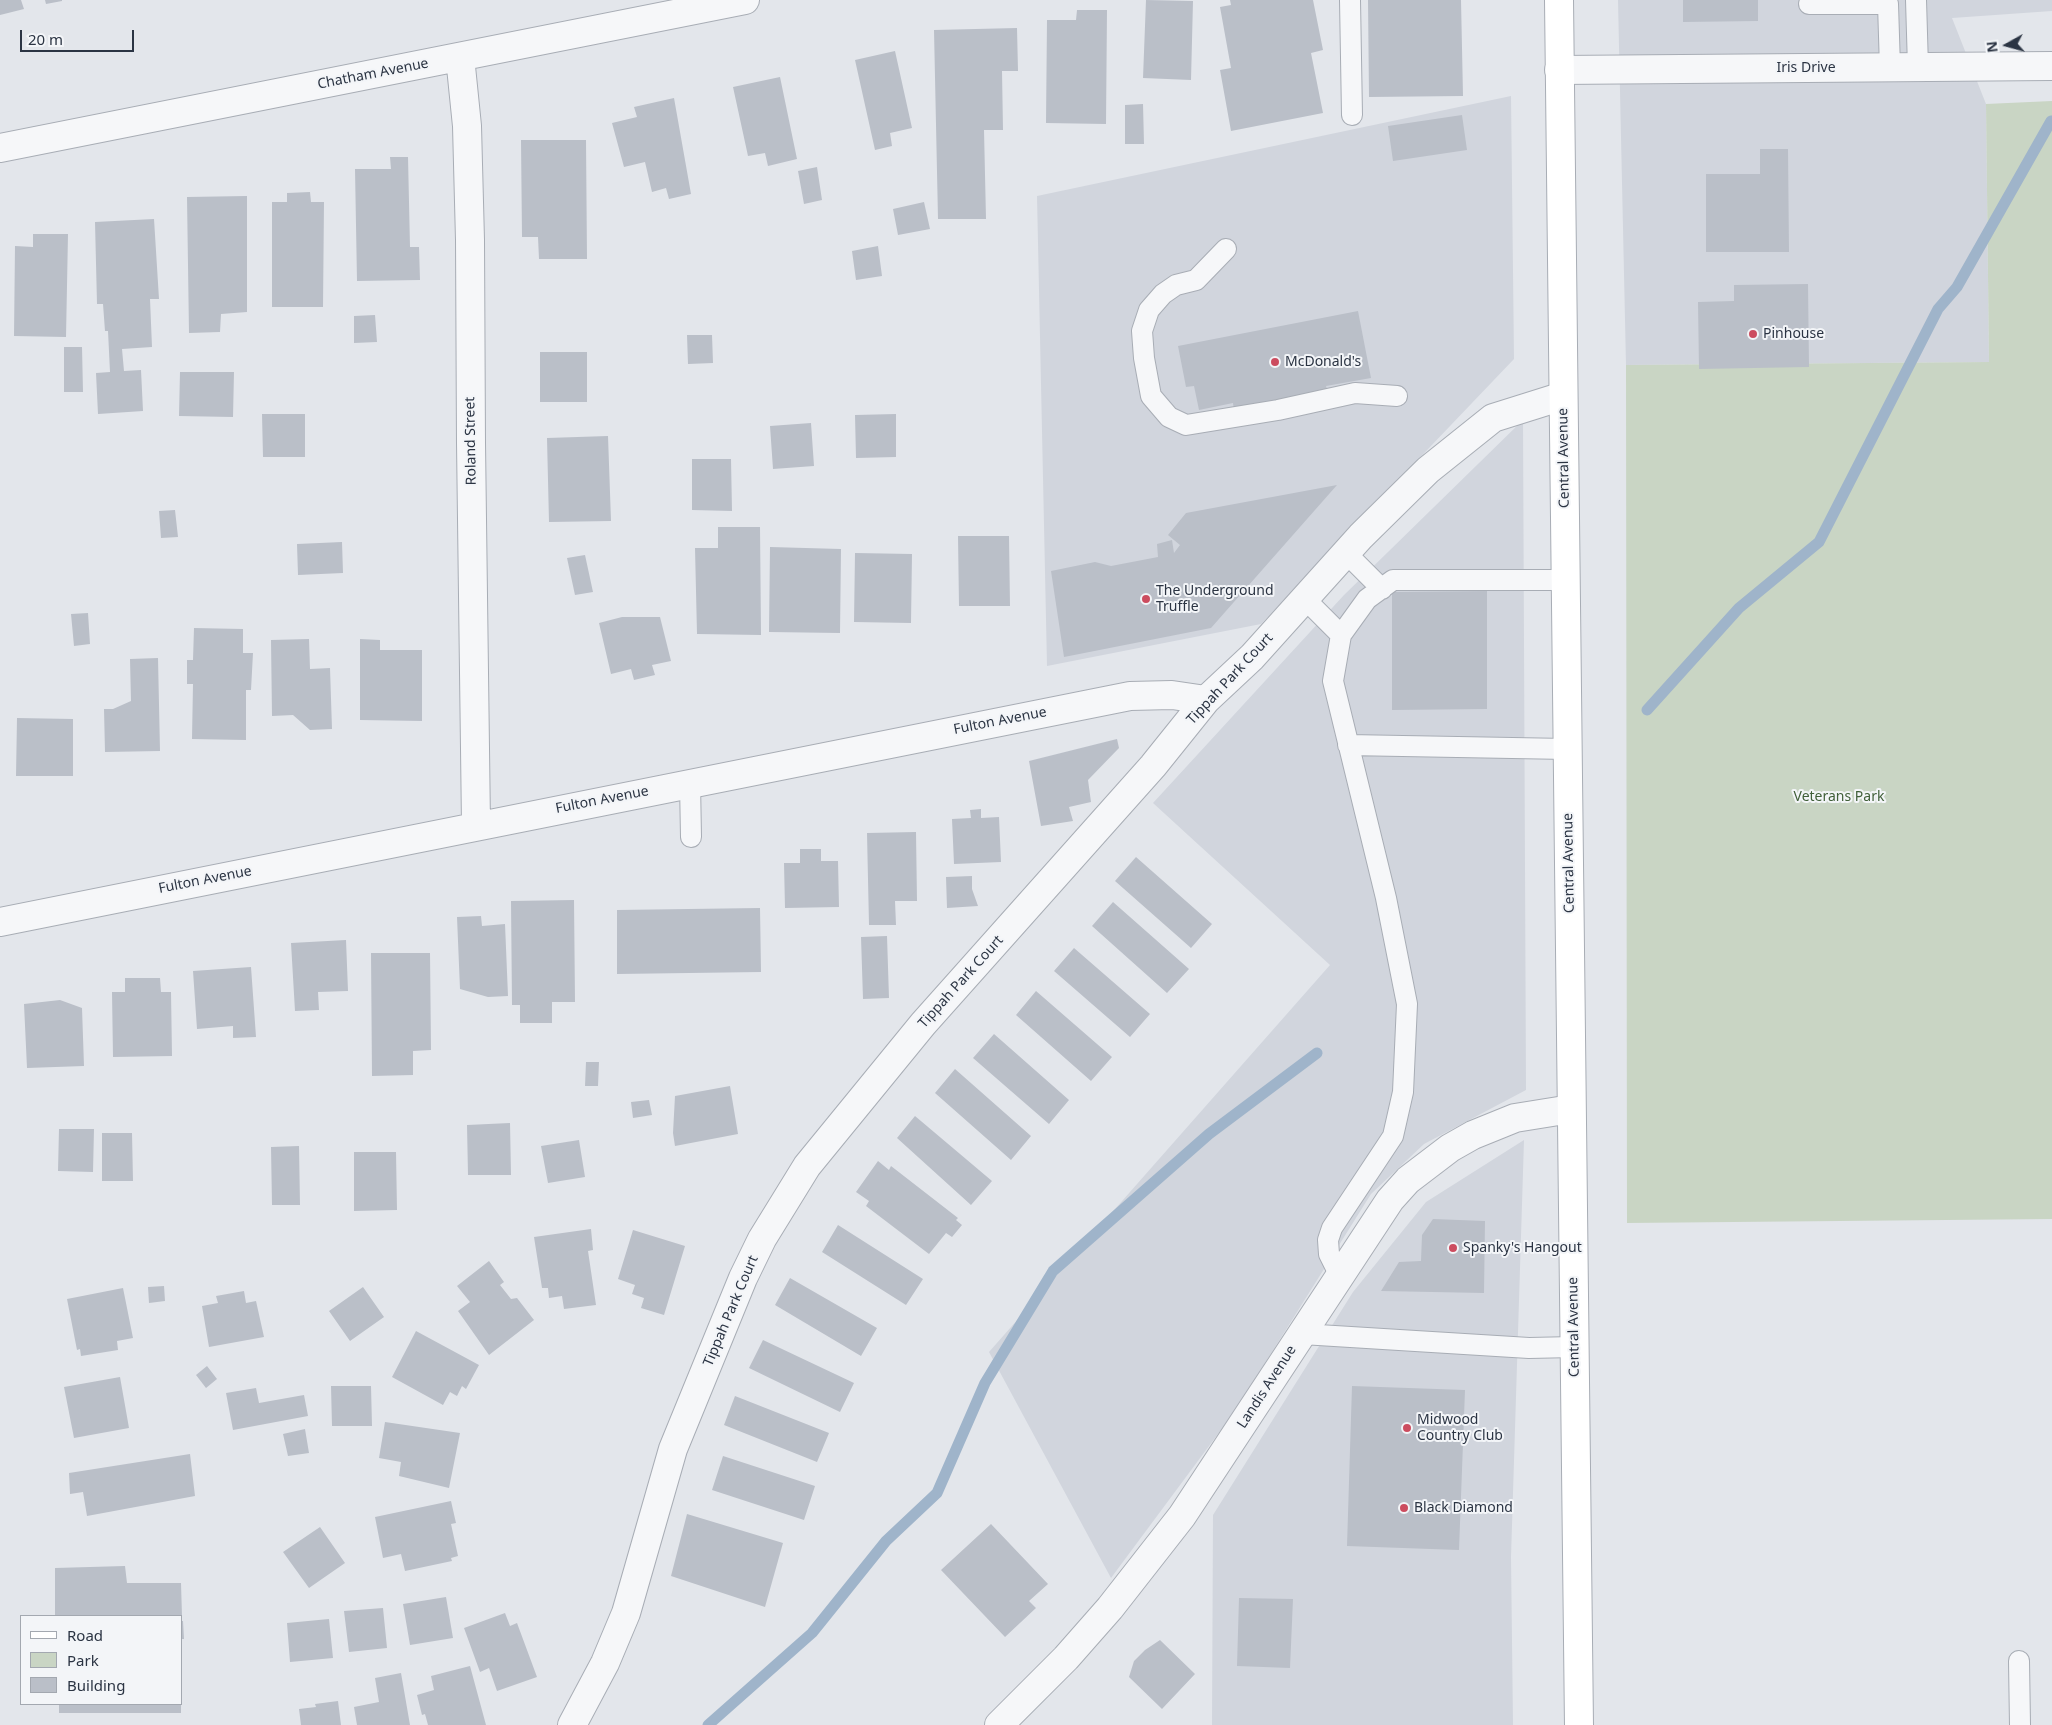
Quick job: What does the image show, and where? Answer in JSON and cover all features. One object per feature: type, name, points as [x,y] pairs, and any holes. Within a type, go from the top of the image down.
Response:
[{"type":"main road","name":"Central Avenue","points":[[1559,0],[1579,1725]]},
{"type":"street","name":"Chatham Avenue","points":[[0,148],[745,0]]},
{"type":"street","name":"Roland Street","points":[[460,57],[467,126],[470,240],[470,443],[476,825]]},
{"type":"street","name":"Iris Drive","points":[[1559,70],[2052,66]]},
{"type":"street","name":"Tippah Park Court","points":[[572,1725],[605,1663],[623,1620],[673,1449],[743,1278],[762,1240],[807,1166],[923,1024],[1154,766],[1206,700],[1252,657],[1346,553],[1428,470],[1493,418],[1563,396]]},
{"type":"street","name":"Fulton Avenue","points":[[0,922],[476,825],[1130,696],[1172,694],[1206,700]]},
{"type":"street","name":"Landis Avenue","points":[[999,1725],[1066,1658],[1110,1608],[1182,1516],[1390,1200],[1408,1180],[1450,1148],[1473,1134],[1515,1118],[1571,1110]]},
{"type":"lane","points":[[1350,0],[1352,115]]},
{"type":"lane","points":[[1916,0],[1918,67]]},
{"type":"lane","points":[[1809,4],[1888,4],[1890,68]]},
{"type":"lane","points":[[1226,249],[1196,280],[1176,285],[1163,294],[1149,310],[1142,331],[1144,358],[1151,396],[1169,417],[1186,425],[1278,410],[1355,393],[1397,396]]},
{"type":"lane","points":[[1346,553],[1382,589]]},
{"type":"lane","points":[[1340,1276],[1329,1254],[1328,1240],[1332,1228],[1393,1136],[1403,1092],[1407,1004],[1386,898],[1333,681],[1341,635],[1367,599],[1393,580],[1566,580]]},
{"type":"lane","points":[[1304,598],[1341,635]]},
{"type":"lane","points":[[1348,745],[1567,749]]},
{"type":"lane","points":[[690,783],[690,837]]},
{"type":"lane","points":[[1302,1334],[1529,1348],[1574,1347]]},
{"type":"lane","points":[[2019,1661],[2020,1725]]},
{"type":"shaded area","points":[[1618,0],[2052,0],[2052,11],[1952,18],[1986,104],[1989,362],[1626,365]]},
{"type":"shaded area","points":[[1511,96],[1514,359],[1261,624],[1047,666],[1037,196]]},
{"type":"shaded area","points":[[1523,420],[1526,1090],[1424,1144],[1371,1194],[1235,1411],[1111,1578],[989,1352],[1330,965],[1153,803],[1344,595]]},
{"type":"shaded area","points":[[1524,1140],[1511,1557],[1513,1725],[1212,1725],[1213,1515],[1353,1292],[1426,1202]]},
{"type":"green space","name":"Veterans Park","points":[[2052,101],[2052,1219],[1627,1223],[1626,365],[1989,362],[1986,104]]},
{"type":"building","points":[[0,0],[21,0],[24,9],[0,15]]},
{"type":"building","points":[[45,0],[62,0],[62,1],[46,4]]},
{"type":"building","points":[[1146,0],[1193,1],[1191,80],[1143,78]]},
{"type":"building","points":[[1230,0],[1313,0],[1323,50],[1311,53],[1323,113],[1231,131],[1220,70],[1231,68],[1220,7],[1231,5]]},
{"type":"building","points":[[1368,0],[1461,0],[1463,96],[1369,97]]},
{"type":"building","points":[[1683,0],[1758,0],[1758,21],[1683,22]]},
{"type":"building","points":[[1077,10],[1107,10],[1106,124],[1046,123],[1047,20],[1076,20]]},
{"type":"building","points":[[1017,28],[1018,71],[1002,71],[1003,130],[984,130],[986,219],[938,219],[934,30]]},
{"type":"building","points":[[895,51],[912,128],[890,133],[892,146],[875,150],[855,60]]},
{"type":"building","points":[[780,77],[797,159],[768,166],[765,153],[748,156],[733,87]]},
{"type":"building","points":[[674,98],[691,194],[669,199],[666,188],[652,192],[645,162],[624,167],[612,123],[637,117],[634,107]]},
{"type":"building","points":[[1143,104],[1144,144],[1125,144],[1125,105]]},
{"type":"building","points":[[1462,115],[1467,150],[1393,161],[1388,126]]},
{"type":"building","points":[[521,140],[586,140],[587,259],[539,259],[538,237],[522,237]]},
{"type":"building","points":[[1760,149],[1788,149],[1789,252],[1706,252],[1706,174],[1760,174]]},
{"type":"building","points":[[390,157],[408,157],[410,247],[419,247],[420,280],[357,281],[355,169],[391,169]]},
{"type":"building","points":[[817,167],[822,200],[804,204],[798,171]]},
{"type":"building","points":[[310,192],[311,202],[324,202],[323,307],[272,307],[272,202],[287,202],[287,193]]},
{"type":"building","points":[[247,196],[247,312],[221,314],[220,332],[189,333],[187,197]]},
{"type":"building","points":[[924,202],[930,229],[898,235],[893,209]]},
{"type":"building","points":[[154,219],[159,299],[150,299],[152,347],[122,349],[124,371],[141,370],[143,411],[98,414],[96,373],[110,372],[108,331],[105,331],[103,304],[97,304],[95,222]]},
{"type":"building","points":[[33,234],[68,234],[66,337],[14,336],[15,246],[33,247]]},
{"type":"building","points":[[878,246],[882,276],[856,280],[852,251]]},
{"type":"building","name":"Pinhouse","points":[[1808,284],[1809,367],[1699,369],[1698,302],[1734,301],[1734,285]]},
{"type":"building","name":"McDonald's","points":[[1358,311],[1371,378],[1326,386],[1328,392],[1234,410],[1233,403],[1199,410],[1194,386],[1186,387],[1178,346]]},
{"type":"building","points":[[375,315],[377,342],[354,343],[354,316]]},
{"type":"building","points":[[687,335],[712,335],[713,363],[688,364]]},
{"type":"building","points":[[64,347],[82,347],[83,392],[64,392]]},
{"type":"building","points":[[540,352],[587,352],[587,402],[540,402]]},
{"type":"building","points":[[180,372],[234,372],[233,417],[179,416]]},
{"type":"building","points":[[262,414],[305,414],[305,457],[263,457]]},
{"type":"building","points":[[896,414],[896,457],[856,458],[855,415]]},
{"type":"building","points":[[811,423],[814,466],[773,469],[770,426]]},
{"type":"building","points":[[608,436],[611,521],[549,522],[547,438]]},
{"type":"building","points":[[692,459],[731,459],[732,511],[692,510]]},
{"type":"building","name":"The Underground Truffle","points":[[1337,485],[1211,628],[1064,657],[1051,571],[1095,562],[1111,566],[1158,557],[1157,544],[1172,540],[1174,553],[1180,545],[1168,535],[1186,513]]},
{"type":"building","points":[[175,510],[178,537],[161,538],[159,511]]},
{"type":"building","points":[[718,527],[760,527],[761,635],[697,634],[695,548],[718,548]]},
{"type":"building","points":[[958,536],[1009,536],[1010,606],[959,606]]},
{"type":"building","points":[[342,542],[343,573],[298,575],[297,544]]},
{"type":"building","points":[[770,547],[841,549],[840,633],[769,632]]},
{"type":"building","points":[[855,553],[912,554],[911,623],[854,622]]},
{"type":"building","points":[[585,555],[593,592],[575,595],[567,558]]},
{"type":"building","points":[[1487,591],[1487,709],[1392,710],[1392,592]]},
{"type":"building","points":[[88,613],[90,644],[74,646],[71,614]]},
{"type":"building","points":[[622,617],[660,617],[671,661],[652,665],[655,675],[634,680],[631,669],[611,674],[599,623]]},
{"type":"building","points":[[194,628],[243,629],[243,653],[253,653],[251,690],[246,690],[246,740],[192,739],[193,684],[187,684],[187,660],[193,660]]},
{"type":"building","points":[[309,639],[310,669],[330,668],[332,729],[310,730],[293,715],[272,716],[271,640]]},
{"type":"building","points":[[360,639],[380,640],[380,650],[422,650],[422,721],[360,720]]},
{"type":"building","points":[[158,658],[160,751],[105,752],[104,709],[113,709],[131,701],[130,659]]},
{"type":"building","points":[[17,718],[73,719],[73,776],[16,776]]},
{"type":"building","points":[[1117,739],[1119,748],[1088,780],[1091,802],[1069,807],[1073,821],[1041,826],[1029,761]]},
{"type":"building","points":[[981,809],[981,818],[999,817],[1001,862],[954,864],[952,819],[971,818],[970,810]]},
{"type":"building","points":[[916,832],[917,901],[895,901],[896,925],[869,925],[867,833]]},
{"type":"building","points":[[800,849],[821,849],[821,861],[838,861],[839,907],[785,908],[784,863],[800,863]]},
{"type":"building","points":[[1136,857],[1212,924],[1191,948],[1115,881]]},
{"type":"building","points":[[972,876],[972,889],[978,906],[947,908],[946,877]]},
{"type":"building","points":[[574,900],[575,1002],[552,1002],[552,1023],[520,1023],[520,1005],[512,1005],[511,901]]},
{"type":"building","points":[[1113,902],[1189,969],[1167,993],[1092,926]]},
{"type":"building","points":[[760,908],[761,972],[617,974],[617,910]]},
{"type":"building","points":[[481,916],[482,926],[505,924],[508,996],[488,997],[460,989],[457,917]]},
{"type":"building","points":[[887,936],[889,998],[863,999],[861,937]]},
{"type":"building","points":[[346,940],[348,991],[318,992],[319,1010],[295,1011],[291,943]]},
{"type":"building","points":[[1074,948],[1150,1014],[1130,1037],[1054,971]]},
{"type":"building","points":[[371,953],[430,953],[431,1050],[413,1051],[413,1075],[372,1076]]},
{"type":"building","points":[[251,967],[256,1037],[233,1038],[233,1026],[197,1029],[193,971]]},
{"type":"building","points":[[125,978],[160,978],[161,992],[171,992],[172,1056],[113,1057],[112,992],[125,992]]},
{"type":"building","points":[[1036,991],[1112,1057],[1091,1081],[1016,1015]]},
{"type":"building","points":[[60,1000],[82,1008],[84,1066],[27,1068],[24,1004]]},
{"type":"building","points":[[994,1034],[1069,1100],[1049,1124],[973,1058]]},
{"type":"building","points":[[586,1062],[599,1062],[598,1086],[585,1086]]},
{"type":"building","points":[[955,1069],[1031,1136],[1011,1160],[935,1093]]},
{"type":"building","points":[[730,1086],[738,1134],[675,1146],[673,1133],[675,1096]]},
{"type":"building","points":[[649,1100],[652,1115],[633,1118],[631,1102]]},
{"type":"building","points":[[915,1116],[992,1181],[971,1205],[897,1138]]},
{"type":"building","points":[[510,1123],[511,1175],[468,1175],[467,1125]]},
{"type":"building","points":[[59,1129],[94,1129],[93,1172],[58,1171]]},
{"type":"building","points":[[102,1133],[132,1133],[133,1181],[102,1181]]},
{"type":"building","points":[[579,1140],[585,1177],[548,1183],[541,1146]]},
{"type":"building","points":[[299,1146],[300,1205],[272,1205],[271,1147]]},
{"type":"building","points":[[354,1152],[396,1152],[397,1210],[354,1211]]},
{"type":"building","points":[[878,1161],[889,1170],[891,1166],[958,1218],[956,1220],[962,1225],[952,1237],[946,1233],[929,1254],[866,1206],[869,1201],[856,1192]]},
{"type":"building","name":"Spanky's Hangout","points":[[1433,1219],[1485,1221],[1484,1293],[1381,1291],[1399,1262],[1421,1261],[1422,1235]]},
{"type":"building","points":[[838,1225],[923,1279],[906,1305],[822,1252]]},
{"type":"building","points":[[591,1229],[593,1250],[588,1251],[596,1305],[564,1309],[562,1296],[549,1298],[548,1288],[542,1288],[534,1237]]},
{"type":"building","points":[[633,1230],[685,1246],[664,1315],[641,1308],[644,1298],[632,1294],[635,1285],[618,1279]]},
{"type":"building","points":[[489,1261],[504,1282],[500,1285],[511,1299],[517,1298],[534,1320],[489,1355],[458,1311],[470,1302],[457,1286]]},
{"type":"building","points":[[790,1278],[877,1328],[861,1356],[775,1305]]},
{"type":"building","points":[[164,1286],[165,1301],[149,1303],[148,1287]]},
{"type":"building","points":[[363,1287],[384,1317],[350,1341],[329,1311]]},
{"type":"building","points":[[123,1288],[133,1338],[117,1341],[118,1350],[81,1356],[80,1349],[77,1350],[67,1299]]},
{"type":"building","points":[[244,1291],[246,1303],[256,1301],[264,1337],[209,1347],[202,1306],[218,1303],[216,1296]]},
{"type":"building","points":[[416,1331],[479,1365],[466,1389],[462,1386],[457,1396],[450,1392],[443,1405],[392,1377]]},
{"type":"building","points":[[763,1340],[854,1383],[840,1412],[749,1368]]},
{"type":"building","points":[[207,1366],[217,1379],[206,1388],[196,1375]]},
{"type":"building","points":[[120,1377],[129,1428],[74,1438],[64,1387]]},
{"type":"building","points":[[331,1386],[371,1386],[372,1426],[332,1426]]},
{"type":"building","points":[[1352,1386],[1465,1390],[1459,1550],[1347,1546]]},
{"type":"building","points":[[256,1388],[259,1403],[304,1395],[308,1416],[233,1430],[226,1393]]},
{"type":"building","points":[[735,1396],[829,1433],[817,1462],[724,1425]]},
{"type":"building","points":[[385,1422],[460,1433],[449,1488],[399,1476],[401,1462],[379,1458]]},
{"type":"building","points":[[305,1429],[309,1453],[288,1456],[283,1434]]},
{"type":"building","points":[[190,1454],[195,1496],[87,1516],[83,1492],[70,1494],[69,1473]]},
{"type":"building","points":[[723,1456],[815,1486],[804,1520],[712,1490]]},
{"type":"building","points":[[451,1501],[456,1523],[451,1524],[458,1556],[451,1558],[452,1561],[405,1571],[401,1554],[383,1558],[375,1517]]},
{"type":"building","points":[[687,1514],[783,1543],[765,1607],[671,1576]]},
{"type":"building","points":[[991,1524],[1048,1584],[1029,1601],[1036,1608],[1005,1637],[941,1570]]},
{"type":"building","points":[[320,1527],[345,1563],[309,1588],[283,1552]]},
{"type":"building","points":[[125,1566],[127,1583],[181,1583],[182,1615],[55,1615],[55,1568]]},
{"type":"building","points":[[446,1597],[453,1638],[410,1645],[403,1604]]},
{"type":"building","points":[[1239,1598],[1293,1599],[1290,1668],[1237,1666]]},
{"type":"building","points":[[383,1608],[387,1648],[349,1652],[344,1611]]},
{"type":"building","points":[[505,1613],[510,1626],[517,1623],[537,1677],[497,1691],[489,1668],[480,1672],[464,1628]]},
{"type":"building","points":[[329,1619],[333,1658],[290,1662],[287,1623]]},
{"type":"building","points":[[182,1621],[183,1621],[184,1639],[182,1639]]},
{"type":"building","points":[[1160,1640],[1195,1674],[1162,1709],[1129,1677],[1134,1661],[1145,1650]]},
{"type":"building","points":[[470,1666],[486,1725],[428,1725],[425,1714],[422,1715],[417,1695],[434,1690],[431,1676]]},
{"type":"building","points":[[401,1673],[410,1725],[357,1725],[354,1707],[379,1702],[375,1678]]},
{"type":"building","points":[[338,1701],[341,1725],[301,1725],[299,1709],[316,1707],[315,1704]]},
{"type":"building","points":[[59,1705],[181,1705],[181,1713],[59,1713]]},
{"type":"waterway","points":[[1647,710],[1739,608],[1819,542],[1938,309],[1957,287],[2051,121]]},
{"type":"waterway","points":[[708,1725],[812,1633],[886,1541],[937,1493],[985,1383],[1053,1271],[1209,1134],[1317,1053]]},
{"type":"place","name":"Pinhouse","points":[[1753,334]]},
{"type":"place","name":"McDonald's","points":[[1275,362]]},
{"type":"place","name":"The Underground Truffle","points":[[1146,599]]},
{"type":"place","name":"Spanky's Hangout","points":[[1453,1248]]},
{"type":"place","name":"Midwood Country Club","points":[[1407,1428]]},
{"type":"place","name":"Black Diamond","points":[[1404,1508]]}]
